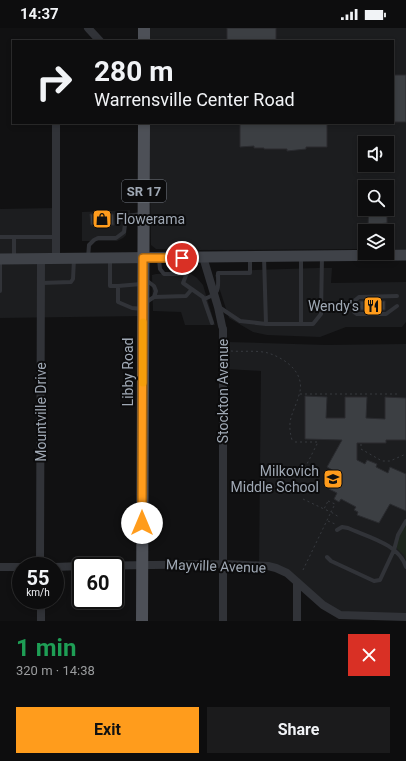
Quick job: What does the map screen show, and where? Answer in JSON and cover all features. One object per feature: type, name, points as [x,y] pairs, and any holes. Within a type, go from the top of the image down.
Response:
[{"type":"main road","points":[[144,28],[144,40]]},
{"type":"main road","name":"Libby Road","points":[[142,621],[144,124]]},
{"type":"main road","points":[[0,259],[406,255]]},
{"type":"street","points":[[88,28],[98,40]]},
{"type":"street","points":[[56,124],[56,258]]},
{"type":"street","name":"Mountville Drive","points":[[40,557],[41,258]]},
{"type":"street","name":"Stockton Avenue","points":[[198,258],[215,296],[222,328],[223,621]]},
{"type":"street","name":"Mayville Avenue","points":[[124,565],[222,564],[259,565],[276,568],[297,582],[334,613],[349,617],[376,619],[406,617]]},
{"type":"street","points":[[0,567],[12,567]]},
{"type":"street","points":[[296,621],[297,582]]},
{"type":"street","points":[[41,609],[41,621]]},
{"type":"lane","points":[[88,258],[89,245],[92,242],[98,238],[116,238],[124,232],[126,216],[143,214]]},
{"type":"lane","points":[[0,237],[56,237]]},
{"type":"lane","points":[[14,237],[14,259]]},
{"type":"lane","points":[[301,256],[301,324]]},
{"type":"lane","points":[[218,307],[240,321],[266,324],[313,324],[321,314],[322,256]]},
{"type":"lane","points":[[204,299],[215,296],[218,292],[218,273],[250,273],[250,257]]},
{"type":"lane","points":[[264,257],[266,324]]},
{"type":"lane","points":[[41,283],[71,282],[73,279],[74,258]]},
{"type":"lane","points":[[110,258],[110,286],[143,281],[155,288],[156,294],[143,307],[132,308],[118,302],[118,286]]},
{"type":"lane","points":[[159,258],[160,269],[164,274],[186,274]]},
{"type":"lane","points":[[198,258],[186,274],[184,284],[202,296],[212,323]]},
{"type":"lane","points":[[0,259],[0,291]]},
{"type":"lane","points":[[154,297],[186,296],[192,289]]},
{"type":"lane","points":[[397,296],[358,297],[353,302],[354,312],[357,314],[386,314],[397,306]]},
{"type":"lane","points":[[327,556],[331,561],[374,581],[380,580],[394,550],[398,535],[406,521]]},
{"type":"lane","points":[[337,530],[342,527],[348,528],[394,550],[404,559],[406,567]]},
{"type":"path","points":[[230,351],[267,353],[285,360],[295,369],[300,379],[300,394],[290,416],[289,431],[292,440]]},
{"type":"path","points":[[300,394],[399,394]]},
{"type":"path","points":[[295,442],[318,442],[305,468]]},
{"type":"path","points":[[361,444],[361,449],[382,461],[390,461],[406,454]]},
{"type":"path","points":[[303,499],[339,517]]},
{"type":"path","points":[[303,570],[335,504],[328,501],[324,509]]},
{"type":"path","points":[[327,520],[335,524]]},
{"type":"shaded area","points":[[150,28],[406,28],[406,249],[394,249],[394,224],[358,224],[358,249],[156,249],[151,245],[149,124],[394,124],[394,40],[150,40]]},
{"type":"shaded area","points":[[56,208],[56,258],[143,259],[143,316],[0,318],[0,209]]},
{"type":"shaded area","points":[[130,210],[130,221],[127,223],[126,235],[123,238],[117,241],[82,241],[82,212]]},
{"type":"shaded area","points":[[332,268],[331,283],[406,282],[406,322],[402,327],[346,327],[320,337],[267,335],[253,332],[229,318],[215,275],[222,271]]},
{"type":"shaded area","points":[[180,273],[191,274],[203,285],[215,325],[185,325],[181,312],[153,311],[152,275]]},
{"type":"shaded area","name":"Milkovich Middle School","points":[[228,342],[326,345],[406,344],[406,615],[350,615],[334,610],[308,588],[259,563],[261,371],[227,369]]},
{"type":"shaded area","points":[[406,523],[406,560],[404,555],[393,545]]},
{"type":"building","points":[[227,28],[276,28],[276,40],[227,40]]},
{"type":"building","points":[[394,75],[406,75],[406,122],[394,122]]},
{"type":"building","points":[[240,124],[327,124],[327,147],[306,147],[306,149],[287,151],[287,149],[254,148],[254,146],[240,147]]},
{"type":"building","name":"Flowerama","points":[[90,214],[113,214],[114,225],[91,225]]},
{"type":"building","points":[[369,216],[387,216],[387,223],[368,224]]},
{"type":"building","points":[[360,301],[385,301],[385,310],[360,310]]},
{"type":"building","points":[[305,396],[327,397],[326,418],[345,418],[345,397],[367,397],[366,418],[385,419],[385,397],[406,398],[406,440],[386,440],[386,443],[357,443],[357,460],[365,464],[367,460],[377,464],[376,467],[388,473],[390,467],[406,474],[406,511],[390,504],[379,523],[357,515],[358,512],[354,510],[356,507],[341,499],[339,502],[334,499],[337,493],[329,489],[330,487],[327,485],[334,471],[327,467],[342,440],[305,439]]},
{"type":"slow traffic","points":[[143,322],[143,383]]},
{"type":"place","name":"Flowerama","points":[[102,219]]},
{"type":"place","name":"Wendy's","points":[[373,306]]},
{"type":"place","name":"Milkovich Middle School","points":[[333,479]]},
{"type":"route","points":[[142,523],[143,258],[182,258]]}]
